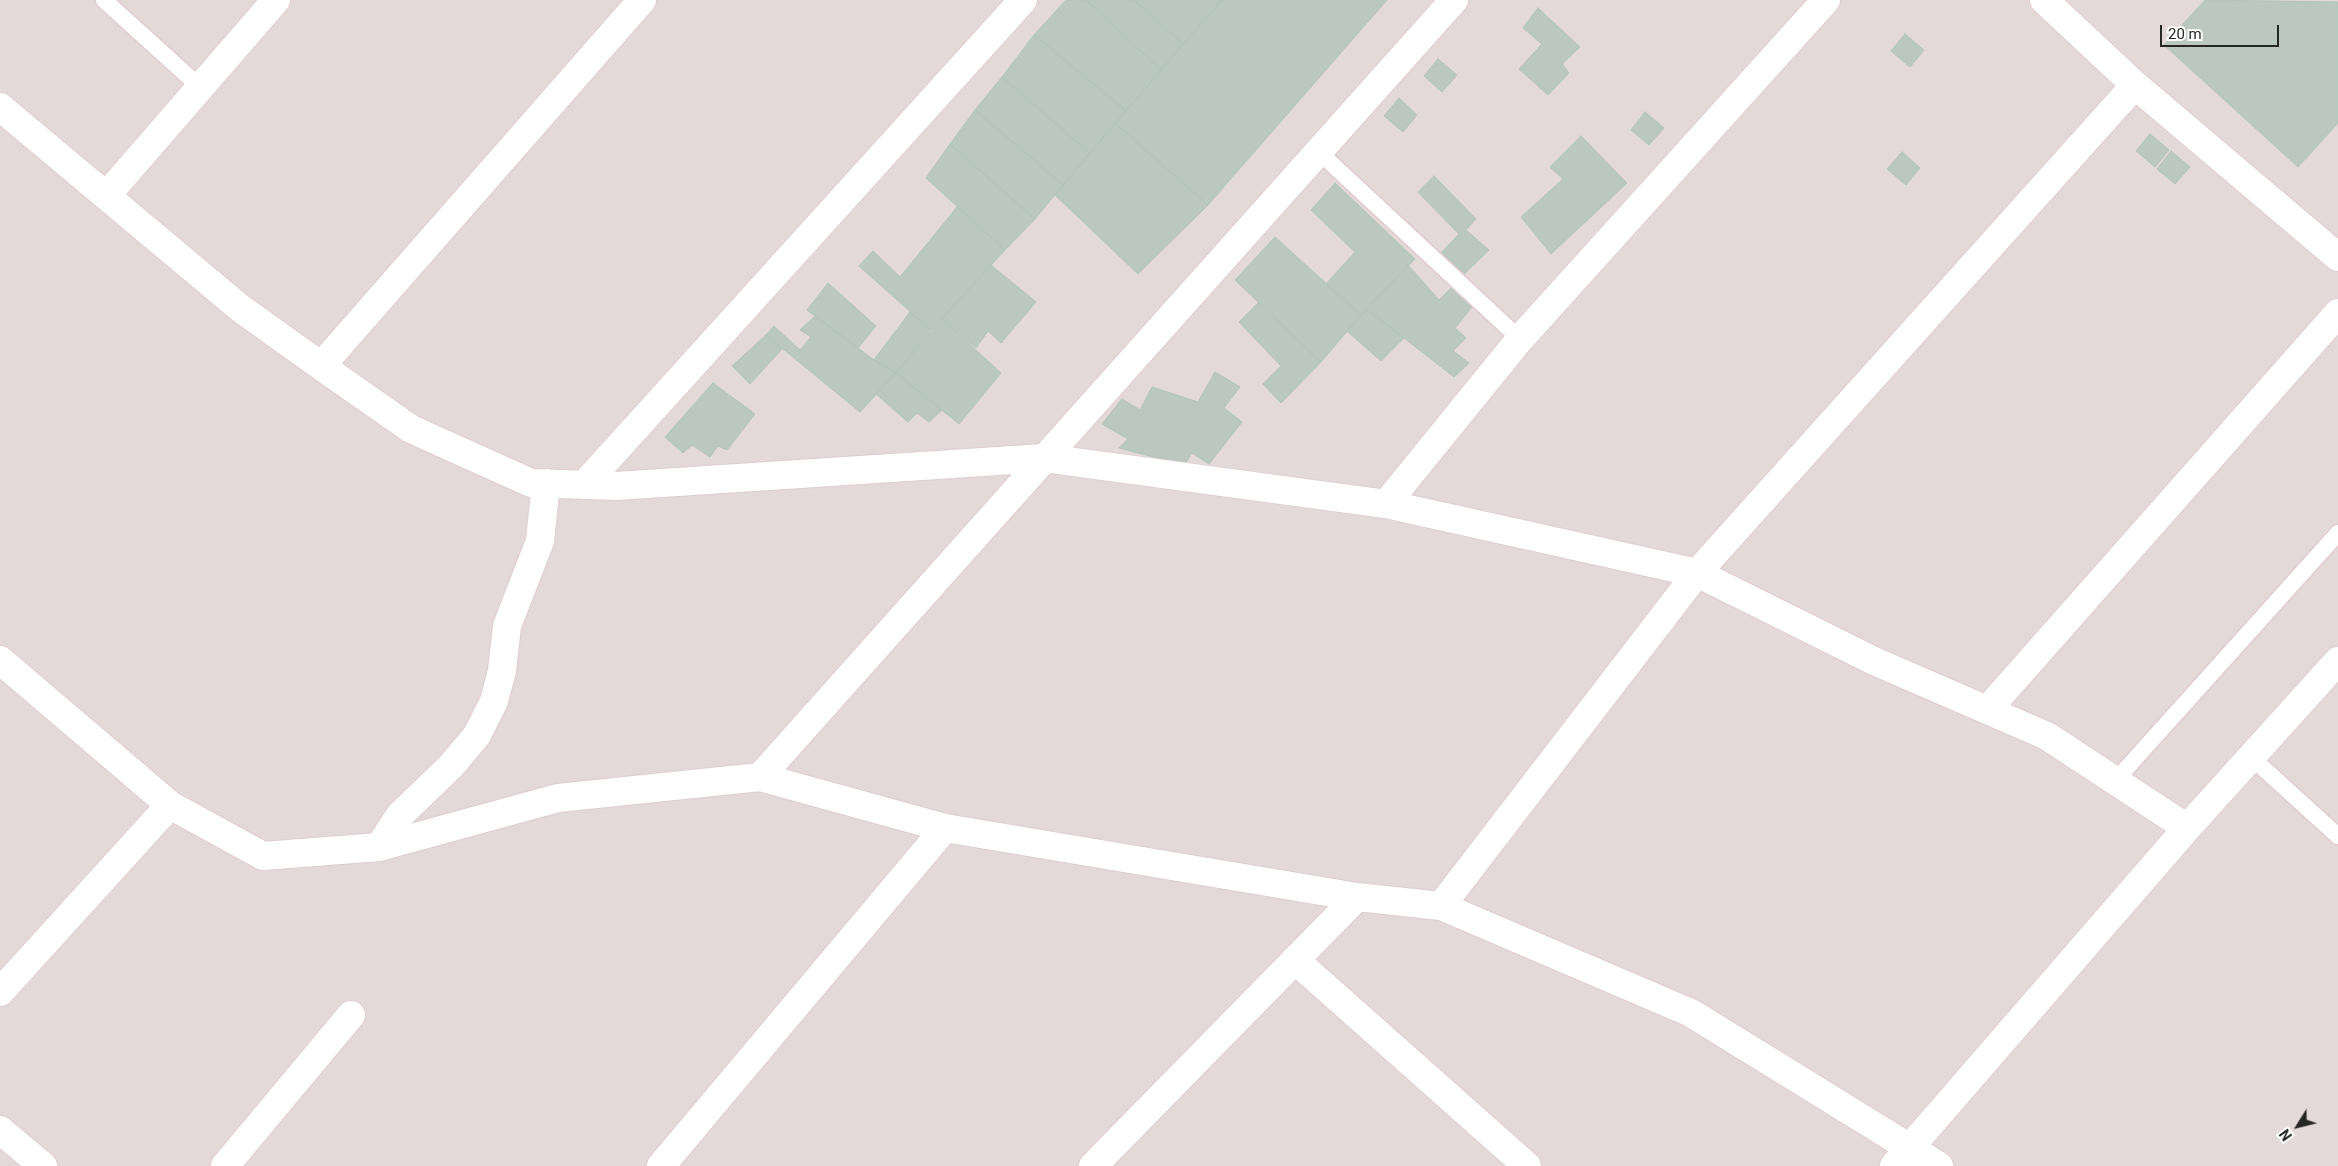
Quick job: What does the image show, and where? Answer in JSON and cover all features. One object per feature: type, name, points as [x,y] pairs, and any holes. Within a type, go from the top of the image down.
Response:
[{"type":"street","points":[[106,196],[276,0]]},
{"type":"street","points":[[321,366],[642,0]]},
{"type":"street","points":[[584,485],[1023,0]]},
{"type":"street","points":[[760,777],[1454,0]]},
{"type":"street","points":[[1386,504],[1520,338],[1826,0]]},
{"type":"street","points":[[2044,0],[2135,85],[2338,256]]},
{"type":"street","points":[[1441,906],[1697,573],[2135,85]]},
{"type":"street","points":[[0,106],[240,308],[321,366],[411,429],[531,483],[616,486],[1044,458],[1386,504],[1697,573],[1874,661],[2047,736],[2187,828]]},
{"type":"street","points":[[1988,709],[2338,313]]},
{"type":"street","points":[[379,847],[400,815],[450,766],[477,735],[494,701],[502,671],[507,626],[540,541],[546,483]]},
{"type":"street","points":[[0,660],[170,805],[263,856],[379,847],[558,798],[760,777],[945,828],[1357,897],[1441,906],[1691,1013],[1902,1158],[1938,1166]]},
{"type":"street","points":[[1902,1158],[2187,828],[2338,662]]},
{"type":"street","points":[[0,992],[170,805]]},
{"type":"street","points":[[661,1166],[945,828]]},
{"type":"street","points":[[1093,1166],[1357,897]]},
{"type":"street","points":[[1295,960],[1527,1166]]},
{"type":"street","points":[[225,1166],[351,1015]]},
{"type":"street","points":[[0,1130],[43,1166]]},
{"type":"lane","points":[[104,0],[201,88]]},
{"type":"lane","points":[[1319,152],[1520,338]]},
{"type":"lane","points":[[2115,781],[2338,533]]},
{"type":"lane","points":[[2251,757],[2338,836]]},
{"type":"shaded area","points":[[0,0],[2338,0],[2338,1166],[0,1166]]},
{"type":"building","points":[[1066,0],[1086,0],[1161,70],[1126,111],[1034,35]]},
{"type":"building","points":[[1086,0],[1134,0],[1183,44],[1161,70]]},
{"type":"building","points":[[1134,0],[1222,0],[1183,44]]},
{"type":"building","points":[[1222,0],[1387,0],[1208,205],[1115,123]]},
{"type":"building","points":[[2205,0],[2338,2],[2338,123],[2298,167],[2164,45]]},
{"type":"building","points":[[1538,8],[1580,47],[1562,64],[1569,73],[1548,95],[1519,69],[1542,44],[1523,28]]},
{"type":"building","points":[[1905,34],[1924,50],[1910,67],[1891,51]]},
{"type":"building","points":[[1034,35],[1126,111],[1090,153],[1002,77]]},
{"type":"building","points":[[1438,59],[1457,75],[1442,92],[1424,76]]},
{"type":"building","points":[[1002,77],[1090,153],[1063,185],[975,110]]},
{"type":"building","points":[[1399,98],[1417,115],[1403,132],[1384,116]]},
{"type":"building","points":[[975,110],[1063,185],[1035,219],[950,144]]},
{"type":"building","points":[[1645,112],[1664,128],[1649,145],[1631,130]]},
{"type":"building","points":[[1115,123],[1208,205],[1138,274],[1055,195]]},
{"type":"building","points":[[2150,134],[2169,150],[2155,167],[2136,151]]},
{"type":"building","points":[[1581,136],[1627,183],[1551,254],[1521,217],[1563,179],[1550,167]]},
{"type":"building","points":[[950,144],[1035,219],[1005,250],[926,178]]},
{"type":"building","points":[[2171,151],[2190,167],[2175,184],[2157,169]]},
{"type":"building","points":[[1902,152],[1920,168],[1906,185],[1887,169]]},
{"type":"building","points":[[1434,176],[1476,219],[1466,230],[1489,250],[1462,276],[1440,254],[1459,234],[1418,192]]},
{"type":"building","points":[[1335,183],[1415,259],[1361,315],[1326,284],[1355,252],[1311,210]]},
{"type":"building","points":[[957,207],[1005,250],[931,330],[859,266],[873,251],[900,277]]},
{"type":"building","points":[[1275,237],[1361,315],[1321,362],[1235,280]]},
{"type":"building","points":[[991,265],[1036,302],[1001,343],[988,331],[976,348],[942,319]]},
{"type":"building","points":[[1408,265],[1439,300],[1451,288],[1472,307],[1455,328],[1466,338],[1453,351],[1469,363],[1454,377],[1367,309]]},
{"type":"building","points":[[828,283],[876,326],[858,348],[807,310]]},
{"type":"building","points":[[1258,303],[1321,362],[1281,403],[1263,384],[1281,366],[1239,322]]},
{"type":"building","points":[[1367,309],[1404,338],[1381,361],[1347,331]]},
{"type":"building","points":[[910,312],[931,330],[896,373],[874,360]]},
{"type":"building","points":[[815,316],[874,360],[896,373],[860,412],[766,335],[774,326],[800,350],[811,337],[800,330]]},
{"type":"building","points":[[942,319],[1001,373],[959,424],[896,373]]},
{"type":"building","points":[[766,335],[782,349],[750,384],[732,366]]},
{"type":"building","points":[[1215,372],[1240,387],[1224,408],[1242,422],[1209,464],[1192,453],[1184,465],[1119,448],[1128,439],[1102,424],[1122,399],[1140,410],[1152,387],[1198,402]]},
{"type":"building","points":[[896,373],[942,410],[929,422],[917,413],[908,422],[876,394]]},
{"type":"building","points":[[713,383],[755,414],[727,450],[718,446],[710,457],[692,445],[683,453],[665,437]]}]
